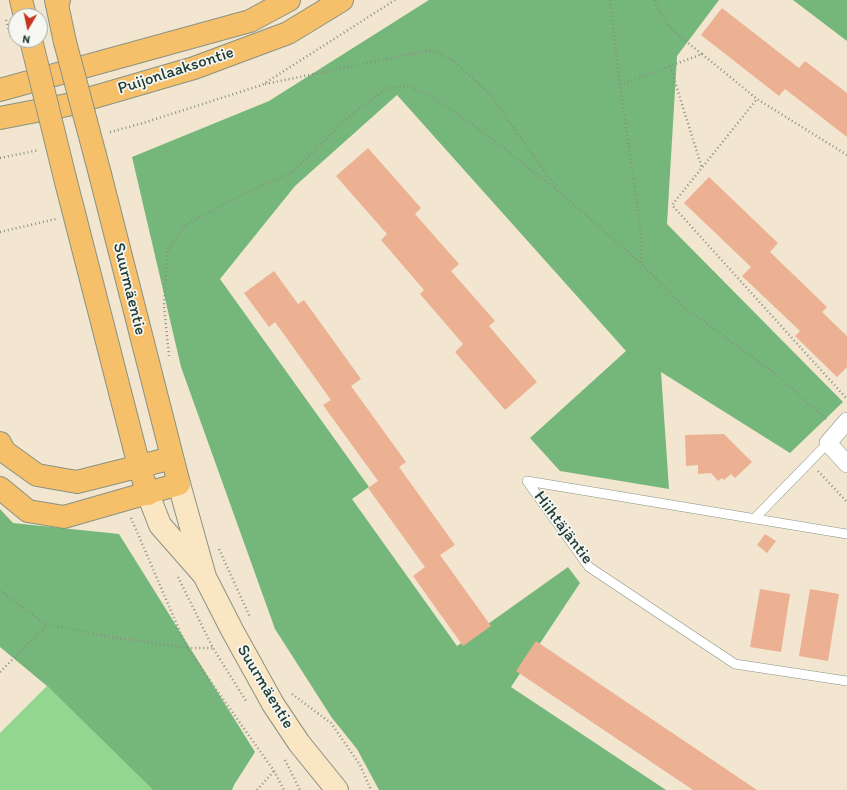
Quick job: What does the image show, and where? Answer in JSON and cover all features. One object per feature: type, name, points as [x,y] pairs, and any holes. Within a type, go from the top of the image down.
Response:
[{"type":"main road","name":"Puijonlaaksontie","points":[[0,90],[250,21],[289,0]]},
{"type":"main road","name":"Puijonlaaksontie","points":[[0,118],[67,105],[194,68],[288,33],[342,0]]},
{"type":"main road","name":"Suurmäentie","points":[[57,1],[65,42],[157,401],[205,577],[232,630],[273,704],[299,743],[337,790]]},
{"type":"main road","name":"Suurmäentie","points":[[33,48],[139,466],[148,494],[160,525],[205,577]]},
{"type":"main road","points":[[0,443],[5,452],[37,475],[77,482],[172,458]]},
{"type":"main road","points":[[0,488],[28,510],[64,517],[179,484]]},
{"type":"street","points":[[843,426],[828,443],[847,464]]},
{"type":"lane","points":[[754,520],[828,443]]},
{"type":"lane","name":"Hiihtäjäntie","points":[[847,534],[754,520],[527,481],[589,567],[735,664],[847,681]]},
{"type":"path","points":[[262,85],[395,0]]},
{"type":"path","points":[[610,0],[620,85],[642,240],[641,264]]},
{"type":"path","points":[[655,0],[654,3],[671,29],[757,99],[847,155]]},
{"type":"path","points":[[104,134],[262,85],[432,50],[454,61],[490,94],[558,191]]},
{"type":"path","points":[[620,85],[702,54]]},
{"type":"path","points":[[670,66],[702,168]]},
{"type":"path","points":[[169,359],[164,306],[167,252],[185,226],[230,201],[294,171],[352,114],[388,88],[409,86],[435,98],[492,138],[558,191],[641,264],[684,307],[843,426]]},
{"type":"path","points":[[757,99],[672,205],[847,399]]},
{"type":"path","points":[[0,158],[45,148]]},
{"type":"path","points":[[0,232],[58,218]]},
{"type":"path","points":[[810,462],[847,502]]},
{"type":"path","points":[[141,533],[136,528],[187,648],[274,771],[284,790]]},
{"type":"path","points":[[219,547],[253,624]]},
{"type":"path","points":[[176,574],[213,648],[250,707]]},
{"type":"path","points":[[0,591],[46,624],[110,637],[187,648],[213,648]]},
{"type":"path","points":[[0,672],[44,628],[46,624]]},
{"type":"path","points":[[291,693],[331,723],[360,765],[371,790]]},
{"type":"path","points":[[284,757],[300,790]]},
{"type":"path","points":[[257,790],[274,771]]},
{"type":"green space","points":[[429,0],[719,0],[677,56],[667,224],[843,402],[790,453],[661,372],[669,489],[560,471],[530,438],[626,351],[397,95],[295,186],[220,279],[369,487],[352,499],[457,646],[568,567],[580,583],[511,687],[666,790],[379,790],[357,749],[332,718],[275,629],[181,367],[132,157],[269,101]]},
{"type":"green space","points":[[793,0],[847,0],[847,41]]},
{"type":"green space","points":[[0,509],[13,523],[119,534],[255,752],[232,790],[153,790],[47,686],[0,647]]},
{"type":"green space","points":[[47,686],[153,790],[0,790],[0,733]]},
{"type":"building","points":[[722,8],[799,68],[805,61],[847,93],[847,137],[785,89],[779,96],[701,35]]},
{"type":"building","points":[[368,148],[421,208],[415,214],[459,264],[451,271],[495,321],[489,326],[537,382],[505,410],[455,352],[463,344],[420,294],[424,290],[381,240],[387,234],[336,176]]},
{"type":"building","points":[[709,177],[778,243],[770,252],[827,307],[822,312],[847,336],[847,367],[837,377],[795,336],[800,331],[742,276],[751,267],[684,203]]},
{"type":"building","points":[[274,271],[298,304],[304,300],[361,379],[351,386],[406,462],[399,467],[455,545],[440,555],[491,626],[463,646],[413,576],[425,567],[368,488],[378,481],[323,405],[331,400],[275,322],[269,327],[244,293]]},
{"type":"building","points":[[724,434],[752,462],[735,478],[731,474],[724,480],[722,478],[718,481],[711,473],[698,474],[698,465],[686,466],[685,435]]},
{"type":"building","points":[[765,534],[776,541],[767,553],[757,545]]},
{"type":"building","points":[[760,589],[790,594],[781,652],[750,647]]},
{"type":"building","points":[[810,589],[839,594],[828,661],[799,656]]},
{"type":"building","points":[[536,641],[757,790],[693,790],[516,671]]}]
